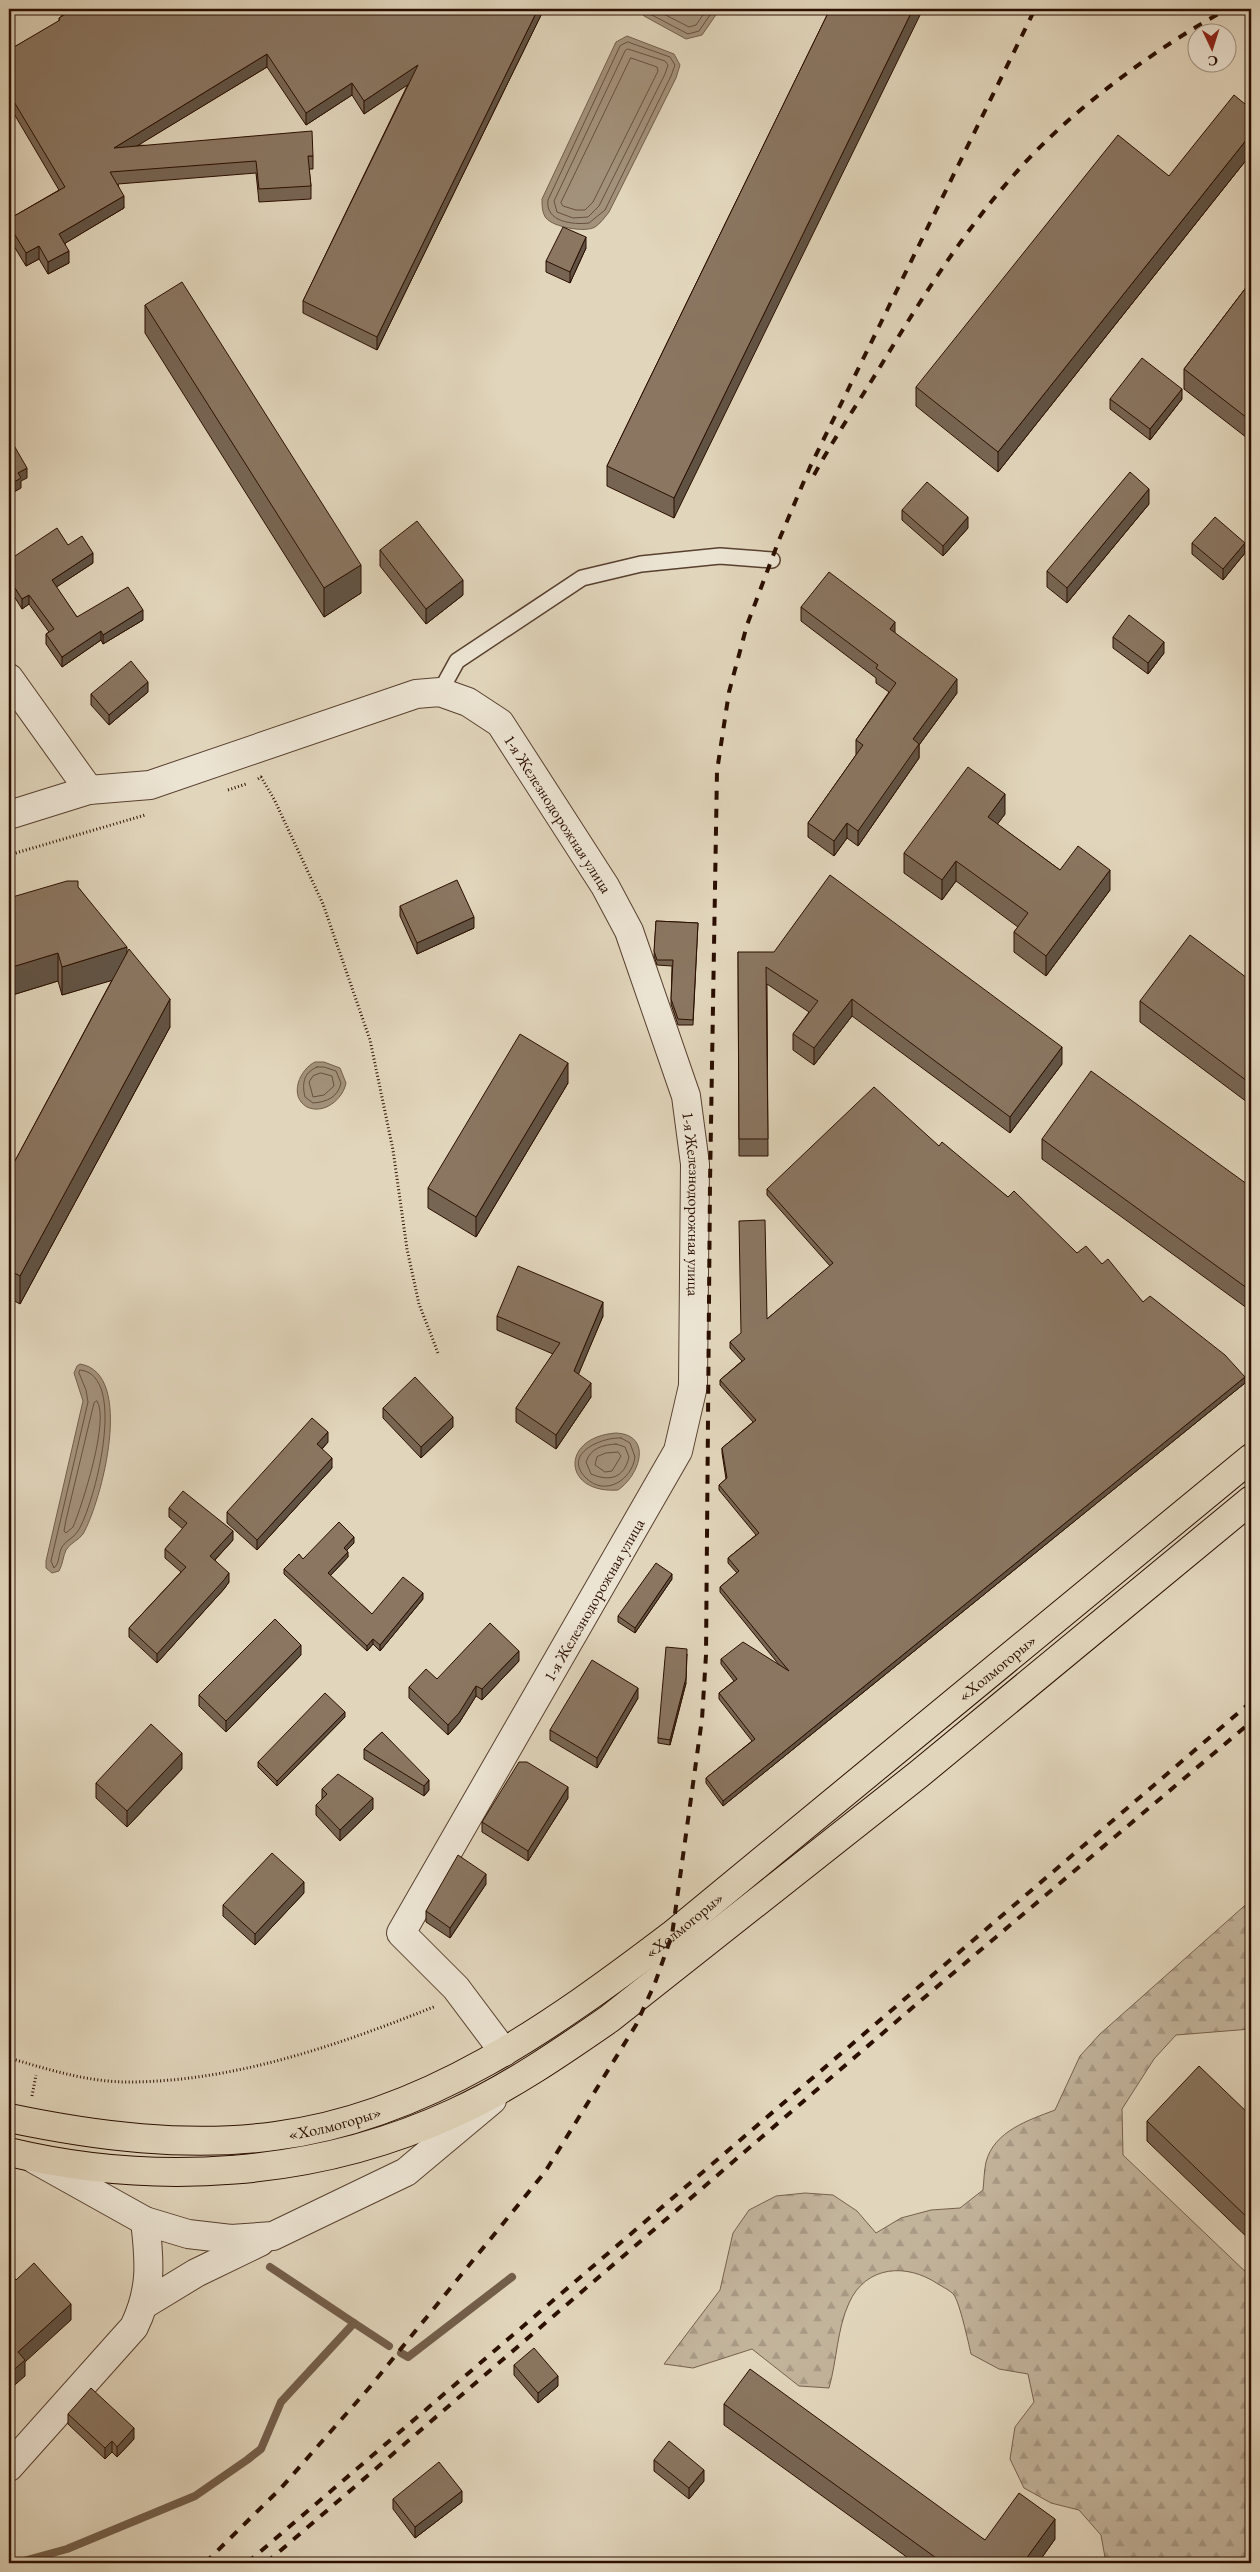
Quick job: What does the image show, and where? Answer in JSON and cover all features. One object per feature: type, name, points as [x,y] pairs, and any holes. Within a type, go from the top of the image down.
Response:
[{"type":"highway","name":"«Холмогоры»","points":[[9,2118],[70,2130],[123,2137],[208,2141],[274,2136],[303,2132],[389,2106],[447,2082],[504,2052],[577,2005],[672,1935],[1251,1458]]},
{"type":"highway","name":"«Холмогоры»","points":[[20,2155],[105,2168],[158,2173],[217,2171],[269,2166],[331,2154],[415,2130],[454,2113],[517,2079],[609,2019],[919,1774],[1251,1500]]},
{"type":"street","points":[[9,678],[89,790]]},
{"type":"street","name":"1-я Железнодорожная улица","points":[[9,815],[89,790],[150,785],[416,694],[440,692],[468,702],[500,723],[605,886],[629,931],[686,1096],[696,1164],[693,1386],[678,1451],[401,1934],[462,1996],[504,2052]]},
{"type":"street","points":[[145,2304],[196,2272],[406,2172],[517,2079]]},
{"type":"street","points":[[20,2155],[145,2221],[188,2234],[231,2238],[273,2236]]},
{"type":"street","points":[[9,2467],[134,2327],[145,2304],[150,2260],[145,2221]]},
{"type":"lane","points":[[440,692],[457,661],[582,578],[640,564],[712,557],[772,560]]},
{"type":"path","points":[[219,792],[261,777],[274,799],[323,904],[370,1040],[393,1150],[407,1249],[419,1304],[438,1353]]},
{"type":"path","points":[[9,855],[152,812]]},
{"type":"path","points":[[9,2058],[46,2069],[91,2078],[126,2082],[199,2077],[244,2068],[303,2052],[390,2024],[462,1996]]},
{"type":"path","points":[[31,2099],[36,2075]]},
{"type":"green space","points":[[1251,1900],[1251,2029],[1176,2035],[1154,2059],[1122,2109],[1123,2155],[1251,2277],[1251,2563],[1106,2563],[1101,2535],[1079,2510],[1051,2503],[1024,2488],[1010,2459],[1015,2427],[1034,2402],[1028,2374],[999,2369],[971,2354],[954,2295],[926,2277],[901,2271],[888,2271],[876,2275],[856,2290],[842,2323],[829,2388],[799,2386],[752,2349],[693,2368],[664,2364],[720,2290],[733,2233],[749,2210],[776,2196],[805,2193],[833,2195],[857,2211],[876,2233],[901,2218],[931,2210],[960,2208],[983,2190],[986,2162],[996,2142],[1014,2128],[1055,2110],[1080,2056],[1100,2034]]},
{"type":"water","points":[[640,9],[720,9],[702,35],[686,39],[644,16]]},
{"type":"water","points":[[627,36],[674,54],[680,65],[676,78],[609,212],[597,226],[590,229],[577,229],[555,224],[546,218],[542,199],[616,42]]},
{"type":"water","points":[[315,1062],[324,1062],[340,1068],[346,1083],[337,1100],[320,1109],[307,1107],[301,1102],[297,1090],[301,1076]]},
{"type":"water","points":[[80,1364],[97,1373],[107,1390],[110,1414],[109,1441],[105,1469],[90,1518],[83,1534],[66,1550],[59,1571],[52,1573],[46,1568],[46,1561],[83,1401],[74,1373]]},
{"type":"water","points":[[616,1433],[628,1435],[639,1448],[637,1466],[632,1475],[618,1490],[600,1489],[586,1483],[578,1475],[575,1464],[577,1454],[585,1444],[598,1437]]},
{"type":"building","points":[[66,9],[538,9],[377,337],[303,301],[418,65],[364,101],[352,83],[306,113],[267,54],[114,148],[312,131],[313,156],[308,156],[311,186],[259,189],[256,161],[110,172],[124,196],[59,234],[69,251],[48,262],[39,246],[26,253],[9,225],[9,219],[65,187],[9,96],[9,50],[60,20],[59,18],[69,12]]},
{"type":"building","points":[[830,9],[913,9],[674,498],[607,466]]},
{"type":"building","points":[[1234,95],[1251,109],[1251,134],[998,452],[916,387],[1118,135],[1169,176]]},
{"type":"building","points":[[563,227],[586,237],[570,272],[546,261]]},
{"type":"building","points":[[1251,281],[1251,421],[1184,369]]},
{"type":"building","points":[[182,282],[361,565],[324,588],[145,305]]},
{"type":"building","points":[[1142,358],[1182,389],[1150,429],[1110,399]]},
{"type":"building","points":[[12,442],[27,468],[18,473],[21,478],[9,485],[9,444]]},
{"type":"building","points":[[1130,472],[1149,489],[1067,588],[1047,571]]},
{"type":"building","points":[[927,482],[968,517],[943,546],[902,510]]},
{"type":"building","points":[[1215,517],[1245,543],[1223,569],[1192,543]]},
{"type":"building","points":[[417,521],[463,580],[426,609],[380,550]]},
{"type":"building","points":[[57,528],[68,545],[82,536],[93,553],[52,580],[77,617],[128,587],[143,610],[103,635],[101,631],[62,657],[46,634],[54,629],[29,595],[22,599],[9,579],[9,560]]},
{"type":"building","points":[[829,572],[895,622],[890,629],[957,679],[913,739],[919,744],[858,831],[847,823],[834,841],[808,823],[863,745],[856,740],[896,683],[876,668],[878,665],[801,607]]},
{"type":"building","points":[[1129,615],[1164,642],[1148,663],[1113,637]]},
{"type":"building","points":[[131,661],[148,682],[109,715],[91,694]]},
{"type":"building","points":[[968,767],[1005,794],[988,817],[1060,870],[1078,846],[1110,870],[1046,956],[1014,932],[1028,913],[956,861],[942,880],[904,853]]},
{"type":"building","points":[[830,875],[1062,1047],[1010,1117],[852,999],[814,1048],[793,1034],[818,1001],[766,967],[768,1139],[739,1139],[738,952],[774,952]]},
{"type":"building","points":[[457,880],[474,917],[417,943],[400,906]]},
{"type":"building","points":[[67,881],[78,881],[78,887],[127,947],[62,967],[58,953],[9,968],[9,898]]},
{"type":"building","points":[[656,921],[698,923],[693,1020],[678,1019],[671,999],[673,960],[657,960],[654,951]]},
{"type":"building","points":[[1190,935],[1251,981],[1251,1084],[1140,1001]]},
{"type":"building","points":[[129,949],[170,999],[20,1276],[9,1270],[9,1172]]},
{"type":"building","points":[[520,1034],[568,1063],[476,1217],[428,1188]]},
{"type":"building","points":[[1091,1071],[1251,1187],[1251,1291],[1042,1139]]},
{"type":"building","points":[[874,1087],[939,1146],[942,1142],[1008,1197],[1014,1191],[1077,1253],[1086,1246],[1102,1264],[1108,1259],[1143,1302],[1150,1296],[1225,1355],[1245,1377],[723,1801],[706,1778],[755,1739],[719,1693],[737,1679],[721,1659],[743,1642],[789,1671],[720,1587],[739,1571],[728,1558],[759,1533],[719,1485],[727,1478],[722,1448],[756,1420],[720,1380],[745,1359],[730,1342],[741,1333],[739,1221],[765,1220],[767,1319],[833,1263],[767,1189]]},
{"type":"building","points":[[518,1266],[603,1302],[574,1371],[591,1383],[556,1435],[516,1408],[560,1343],[497,1316]]},
{"type":"building","points":[[415,1377],[453,1417],[421,1447],[383,1408]]},
{"type":"building","points":[[312,1418],[328,1432],[317,1444],[332,1458],[257,1540],[227,1512]]},
{"type":"building","points":[[183,1491],[233,1531],[210,1556],[229,1573],[157,1654],[129,1628],[186,1567],[165,1549],[187,1523],[169,1508]]},
{"type":"building","points":[[339,1522],[354,1537],[344,1548],[348,1552],[328,1573],[372,1614],[403,1577],[423,1593],[380,1645],[373,1639],[367,1646],[284,1569],[299,1554],[303,1559]]},
{"type":"building","points":[[656,1563],[672,1574],[635,1628],[618,1616]]},
{"type":"building","points":[[275,1619],[301,1645],[226,1721],[199,1695]]},
{"type":"building","points":[[490,1623],[519,1651],[482,1689],[476,1686],[459,1713],[448,1725],[409,1687],[426,1669],[437,1679]]},
{"type":"building","points":[[666,1647],[687,1649],[686,1678],[670,1740],[658,1738]]},
{"type":"building","points":[[592,1660],[638,1688],[597,1758],[550,1730]]},
{"type":"building","points":[[325,1693],[345,1712],[277,1781],[258,1762]]},
{"type":"building","points":[[151,1724],[182,1753],[127,1811],[96,1783]]},
{"type":"building","points":[[382,1732],[429,1780],[424,1786],[364,1749]]},
{"type":"building","points":[[519,1762],[527,1762],[568,1787],[528,1851],[482,1822]]},
{"type":"building","points":[[338,1774],[373,1798],[340,1830],[316,1805],[327,1794],[322,1789]]},
{"type":"building","points":[[272,1853],[304,1882],[255,1934],[223,1905]]},
{"type":"building","points":[[458,1855],[486,1874],[450,1928],[426,1911]]},
{"type":"building","points":[[1199,2066],[1251,2116],[1251,2221],[1147,2121]]},
{"type":"building","points":[[34,2263],[71,2304],[18,2352],[25,2360],[9,2374],[9,2272],[16,2280]]},
{"type":"building","points":[[534,2348],[558,2376],[538,2393],[514,2365]]},
{"type":"building","points":[[750,2369],[985,2540],[1019,2493],[1055,2519],[1023,2563],[943,2563],[724,2404]]},
{"type":"building","points":[[91,2388],[134,2428],[117,2447],[112,2441],[105,2448],[68,2414]]},
{"type":"building","points":[[669,2441],[704,2470],[689,2488],[654,2460]]},
{"type":"building","points":[[439,2462],[462,2491],[415,2527],[393,2499]]},
{"type":"waterway","points":[[270,2267],[354,2323]]},
{"type":"waterway","points":[[401,2353],[408,2357],[512,2277]]},
{"type":"waterway","points":[[16,2563],[67,2549],[195,2496],[247,2460],[261,2449],[281,2402],[354,2323],[389,2346]]},
{"type":"railway","points":[[205,2563],[281,2488],[369,2388],[545,2172],[636,2025],[655,1983],[672,1935],[702,1719],[706,1655],[710,1183],[717,771],[729,692],[747,625],[779,540],[810,467],[1035,9]]},
{"type":"railway","points":[[814,475],[940,271],[975,222],[1013,176],[1059,129],[1113,84],[1170,43],[1227,9]]},
{"type":"railway","points":[[247,2563],[1251,1702]]},
{"type":"railway","points":[[266,2563],[919,2002],[1251,1722]]}]
